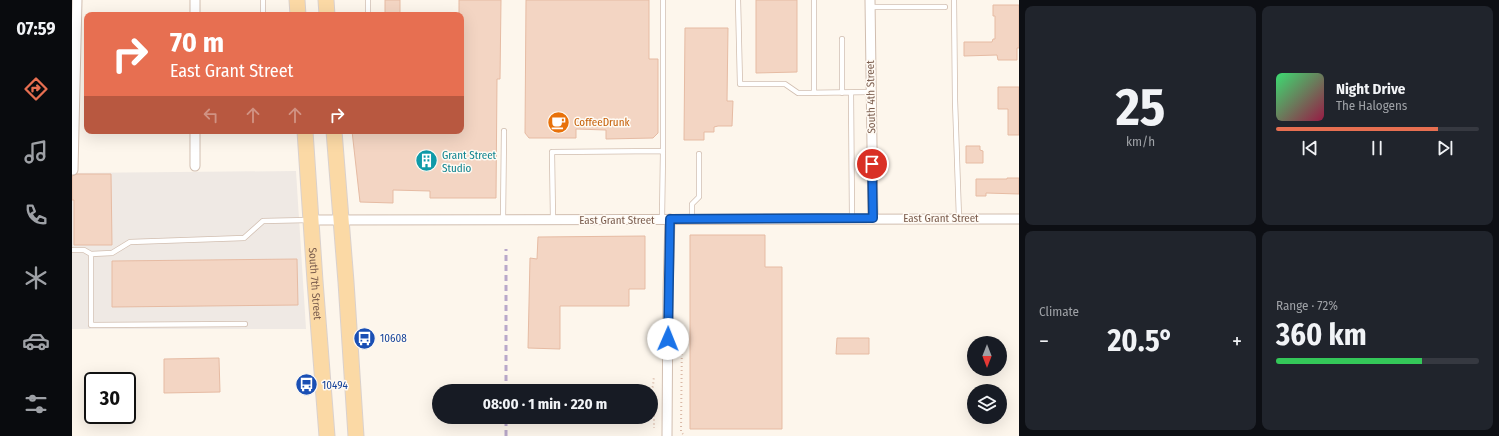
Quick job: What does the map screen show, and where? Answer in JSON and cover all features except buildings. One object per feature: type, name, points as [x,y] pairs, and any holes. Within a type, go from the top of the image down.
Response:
[{"type":"main road","points":[[297,0],[298,12]]},
{"type":"main road","points":[[326,0],[327,12]]},
{"type":"main road","name":"South 7th Street","points":[[305,134],[327,436]]},
{"type":"main road","points":[[334,134],[356,436]]},
{"type":"street","points":[[73,170],[74,33],[77,0]]},
{"type":"street","points":[[195,0],[195,12]]},
{"type":"street","name":"South 4th Street","points":[[870,4],[873,218]]},
{"type":"street","points":[[195,134],[195,166]]},
{"type":"street","name":"East Grant Street","points":[[311,220],[852,218],[1019,219]]},
{"type":"street","points":[[666,219],[668,292],[668,436]]},
{"type":"lane","points":[[263,0],[263,12]]},
{"type":"lane","points":[[368,0],[368,12]]},
{"type":"lane","points":[[663,0],[663,151],[666,219]]},
{"type":"lane","points":[[738,0],[740,84],[785,84],[798,93],[871,92]]},
{"type":"lane","points":[[814,0],[814,93]]},
{"type":"lane","points":[[954,0],[955,100],[959,218]]},
{"type":"lane","points":[[870,4],[945,7]]},
{"type":"lane","points":[[842,39],[842,93]]},
{"type":"lane","points":[[851,93],[852,218]]},
{"type":"lane","points":[[503,220],[504,131]]},
{"type":"lane","points":[[553,220],[552,152],[663,151]]},
{"type":"lane","points":[[692,219],[692,204],[699,197],[700,154]]},
{"type":"lane","points":[[72,250],[84,250],[91,254],[112,253],[130,242],[244,238],[263,221],[311,220]]},
{"type":"lane","points":[[91,254],[91,325],[245,324]]},
{"type":"path","points":[[682,334],[682,434]]},
{"type":"path","points":[[653,384],[654,376]]},
{"type":"shaded area","points":[[296,171],[306,329],[72,329],[72,173]]},
{"type":"railway","points":[[506,249],[506,384]]},
{"type":"railway","points":[[506,424],[506,436]]},
{"type":"place","name":"CoffeeDrunk","points":[[559,122]]},
{"type":"place","name":"Grant Street Studio","points":[[426,161]]},
{"type":"place","name":"10608","points":[[364,338]]},
{"type":"place","name":"10494","points":[[307,385]]},
{"type":"route","points":[[668,339],[670,219],[873,218],[872,164]]}]
